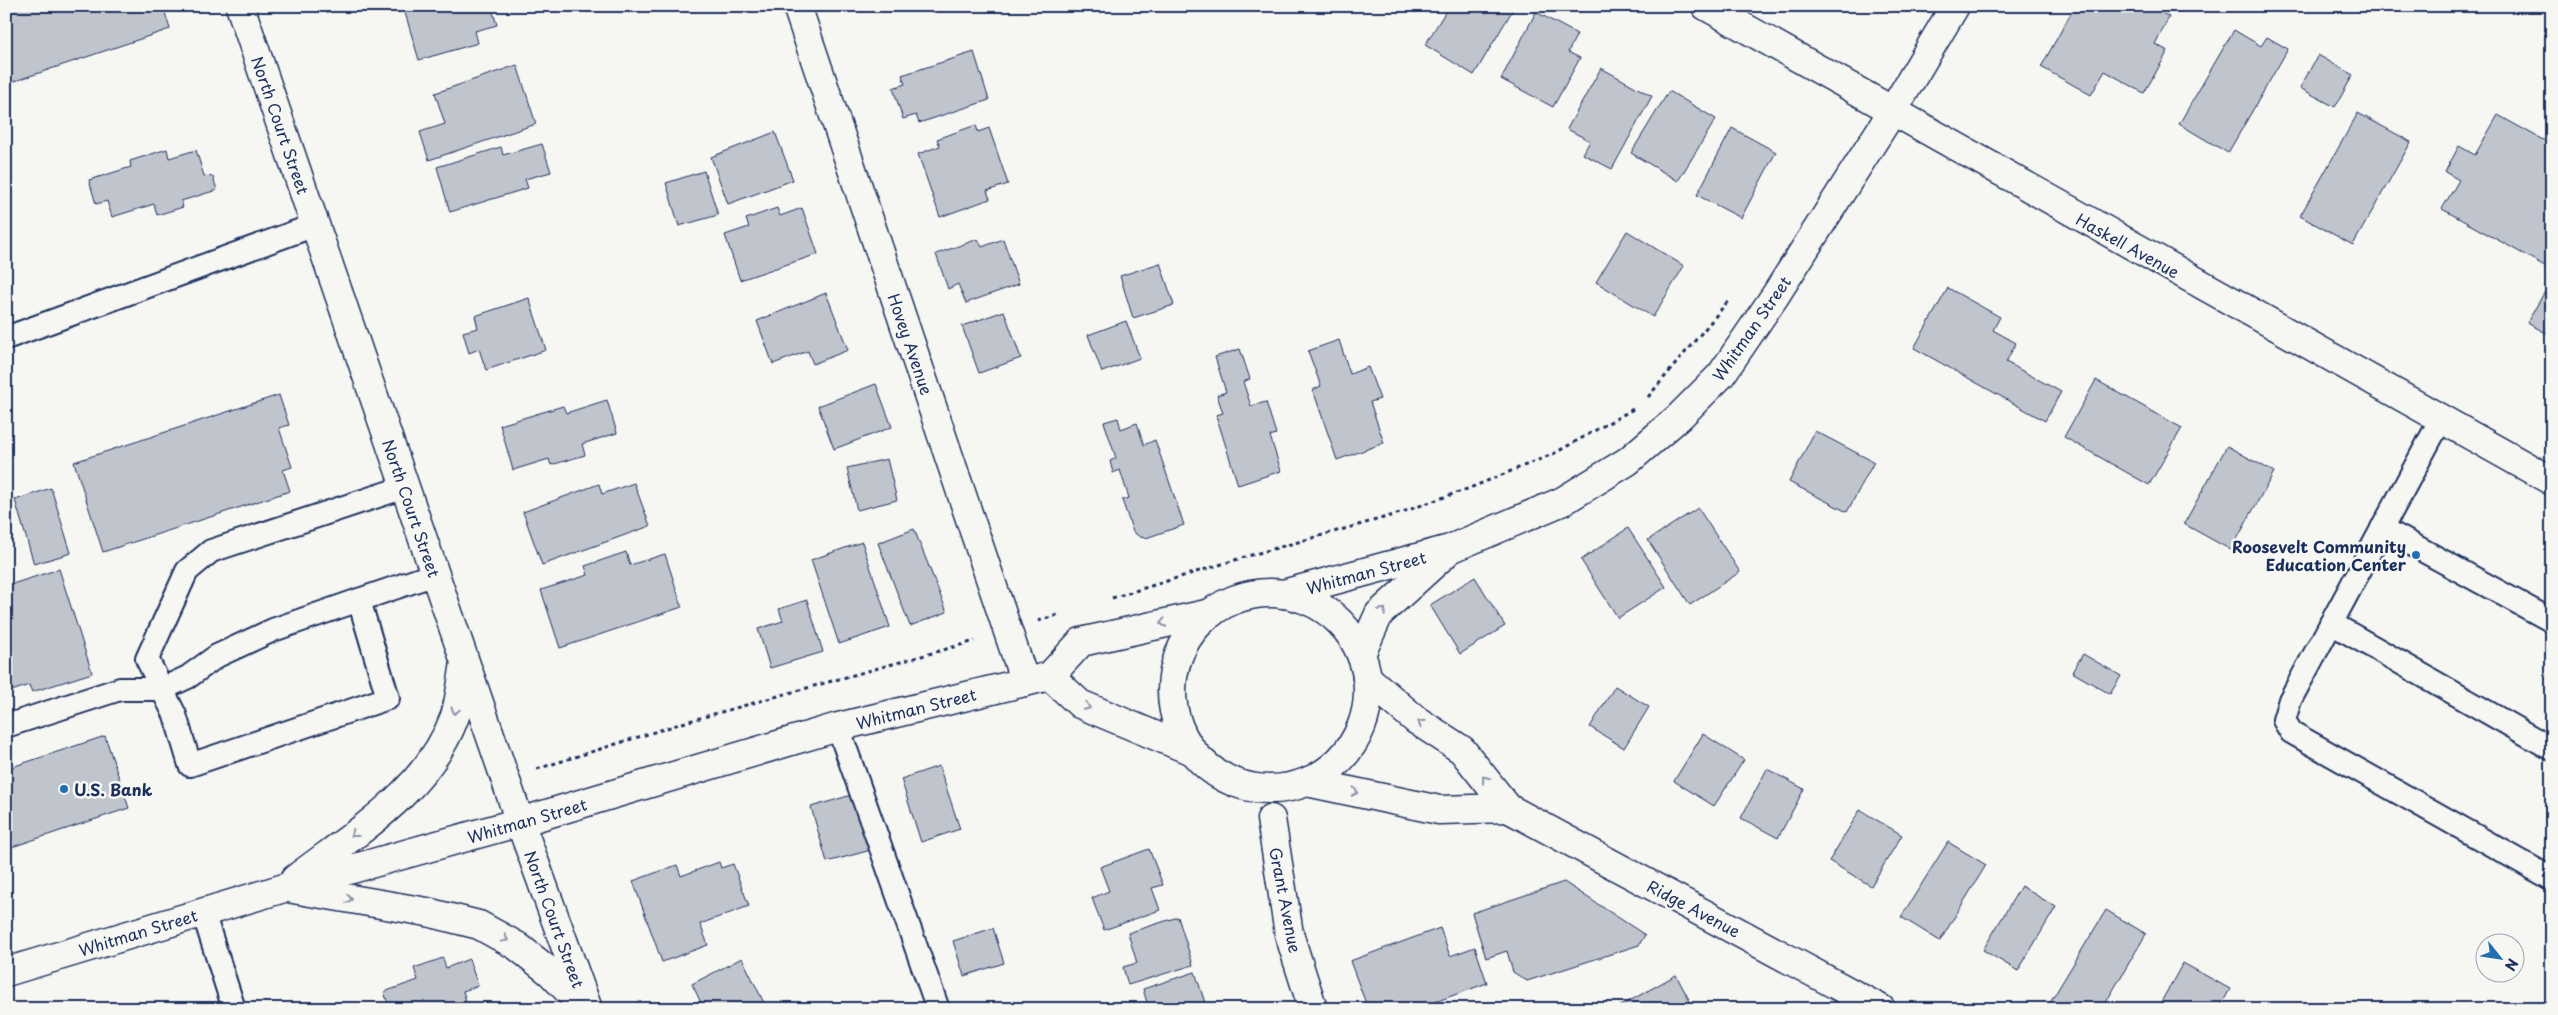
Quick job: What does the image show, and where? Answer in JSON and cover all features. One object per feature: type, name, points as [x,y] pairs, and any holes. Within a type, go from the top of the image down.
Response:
[{"type":"street","name":"North Court Street","points":[[240,6],[520,822],[587,1009]]},
{"type":"street","name":"Hovey Avenue","points":[[797,6],[1008,631],[1037,679]]},
{"type":"street","name":"Haskell Avenue","points":[[1706,6],[2552,481]]},
{"type":"street","name":"Whitman Street","points":[[1283,594],[1450,549],[1563,501],[1628,461],[1678,418],[1721,375],[1775,296],[1892,112],[1955,6]]},
{"type":"street","name":"Whitman Street","points":[[1364,666],[1379,614],[1450,549]]},
{"type":"street","points":[[1258,594],[1283,594],[1308,601],[1330,614],[1348,631],[1364,666],[1367,704],[1360,729],[1348,751],[1330,769],[1307,782],[1282,788],[1257,789],[1232,782],[1210,769],[1192,751],[1177,720],[1172,704],[1173,678],[1179,653],[1193,632],[1211,613],[1233,600],[1258,594]]},
{"type":"street","points":[[1192,751],[1080,704],[1037,679],[1081,642],[1211,613]]},
{"type":"street","points":[[284,888],[392,805],[422,774],[455,715],[465,663]]},
{"type":"street","name":"Ridge Avenue","points":[[1364,666],[1416,720],[1462,750],[1508,808],[1881,1009]]},
{"type":"street","name":"Whitman Street","points":[[6,972],[284,888],[520,822],[838,727],[1037,679]]},
{"type":"street","name":"Ridge Avenue","points":[[1307,782],[1439,810],[1508,808]]},
{"type":"street","name":"Grant Avenue","points":[[1271,819],[1289,934],[1313,1009]]},
{"type":"street","points":[[284,888],[427,912],[479,925],[524,951],[550,972],[587,1009]]},
{"type":"lane","points":[[6,338],[315,226]]},
{"type":"lane","points":[[2441,419],[2290,700],[2284,720],[2291,732],[2552,878]]},
{"type":"lane","points":[[358,600],[388,698],[190,765],[175,715],[147,659],[187,571],[211,551],[405,487]]},
{"type":"lane","points":[[2382,528],[2552,621]]},
{"type":"lane","points":[[6,726],[120,689],[162,689],[188,677],[217,656],[273,630],[435,574]]},
{"type":"lane","points":[[2331,623],[2552,749]]},
{"type":"lane","points":[[838,727],[938,1009]]},
{"type":"lane","points":[[203,912],[234,1009]]},
{"type":"path","points":[[1109,599],[1248,556],[1394,515],[1555,453],[1642,404],[1735,293]]},
{"type":"path","points":[[505,778],[689,721],[921,657],[1063,614]]},
{"type":"building","points":[[6,6],[163,6],[170,29],[9,83],[6,74]]},
{"type":"building","points":[[403,6],[491,6],[497,25],[475,31],[478,43],[419,60]]},
{"type":"building","points":[[1449,6],[1515,6],[1474,75],[1425,45]]},
{"type":"building","points":[[2075,6],[2151,6],[2169,17],[2155,44],[2168,51],[2144,93],[2105,71],[2091,95],[2041,67]]},
{"type":"building","points":[[1536,12],[1577,34],[1568,52],[1580,58],[1553,107],[1501,79]]},
{"type":"building","points":[[2234,30],[2261,46],[2267,37],[2288,49],[2228,153],[2179,124]]},
{"type":"building","points":[[974,52],[989,100],[919,123],[916,115],[903,119],[893,88],[905,84],[902,75]]},
{"type":"building","points":[[2318,55],[2353,75],[2335,107],[2300,88]]},
{"type":"building","points":[[517,65],[536,124],[429,160],[420,132],[445,124],[435,93]]},
{"type":"building","points":[[1601,68],[1652,96],[1612,169],[1583,154],[1590,141],[1567,129]]},
{"type":"building","points":[[1669,91],[1716,119],[1678,181],[1631,153]]},
{"type":"building","points":[[2358,113],[2411,142],[2353,245],[2300,216]]},
{"type":"building","points":[[2498,115],[2552,145],[2552,270],[2442,209],[2459,180],[2445,172],[2459,146],[2475,155]]},
{"type":"building","points":[[976,125],[978,132],[989,128],[1008,184],[987,191],[990,199],[940,217],[918,154],[940,146],[937,139]]},
{"type":"building","points":[[1732,128],[1776,152],[1741,218],[1697,195]]},
{"type":"building","points":[[775,132],[793,180],[728,204],[711,157]]},
{"type":"building","points":[[542,144],[551,172],[525,179],[528,188],[450,212],[437,167],[501,147],[503,155]]},
{"type":"building","points":[[167,149],[169,158],[196,150],[204,176],[213,177],[217,190],[181,201],[183,207],[157,215],[154,204],[112,217],[107,201],[96,204],[89,180],[131,167],[130,161]]},
{"type":"building","points":[[704,171],[718,215],[679,226],[666,183]]},
{"type":"building","points":[[777,208],[780,216],[802,208],[818,254],[740,280],[725,235],[749,227],[746,219]]},
{"type":"building","points":[[1627,231],[1684,266],[1653,317],[1596,282]]},
{"type":"building","points":[[978,239],[982,247],[1003,239],[1019,284],[966,303],[958,284],[948,289],[936,254]]},
{"type":"building","points":[[1160,263],[1174,305],[1133,318],[1120,276]]},
{"type":"building","points":[[2552,279],[2552,336],[2527,323]]},
{"type":"building","points":[[1948,288],[2000,317],[1993,330],[2016,343],[2006,362],[2061,392],[2045,421],[1914,348]]},
{"type":"building","points":[[826,293],[848,350],[813,364],[808,351],[773,364],[757,321]]},
{"type":"building","points":[[529,298],[546,350],[486,370],[479,349],[469,353],[463,332],[478,328],[475,316]]},
{"type":"building","points":[[1004,311],[1021,358],[979,373],[962,326]]},
{"type":"building","points":[[1126,321],[1140,358],[1102,372],[1088,335]]},
{"type":"building","points":[[1339,340],[1350,374],[1368,367],[1380,399],[1370,402],[1384,443],[1337,460],[1313,390],[1321,386],[1308,351]]},
{"type":"building","points":[[1240,349],[1250,379],[1243,382],[1251,406],[1266,402],[1276,434],[1270,436],[1281,471],[1238,485],[1216,415],[1223,413],[1217,395],[1226,392],[1215,357]]},
{"type":"building","points":[[2096,380],[2182,428],[2149,485],[2064,437]]},
{"type":"building","points":[[876,384],[892,427],[834,449],[818,406]]},
{"type":"building","points":[[279,395],[289,425],[279,428],[292,467],[283,470],[290,491],[103,552],[74,462]]},
{"type":"building","points":[[607,400],[617,433],[582,444],[585,455],[551,465],[549,459],[513,470],[500,425],[563,406],[566,413]]},
{"type":"building","points":[[1118,418],[1121,429],[1137,423],[1144,445],[1155,440],[1184,525],[1146,538],[1140,537],[1133,532],[1122,500],[1129,498],[1120,470],[1113,473],[1110,461],[1116,458],[1104,422]]},
{"type":"building","points":[[1815,431],[1874,462],[1847,512],[1789,482]]},
{"type":"building","points":[[2227,446],[2274,472],[2231,550],[2184,524]]},
{"type":"building","points":[[887,459],[897,500],[857,510],[847,468]]},
{"type":"building","points":[[634,483],[650,526],[542,565],[523,512],[599,484],[602,494]]},
{"type":"building","points":[[51,488],[71,553],[34,564],[15,500]]},
{"type":"building","points":[[1698,508],[1740,572],[1690,605],[1648,540]]},
{"type":"building","points":[[1628,528],[1666,587],[1618,618],[1581,560]]},
{"type":"building","points":[[914,529],[947,612],[910,626],[878,543]]},
{"type":"building","points":[[862,542],[890,627],[839,644],[811,560]]},
{"type":"building","points":[[626,552],[630,565],[665,554],[682,607],[560,648],[541,590],[588,575],[585,566]]},
{"type":"building","points":[[59,569],[92,673],[32,692],[29,685],[6,693],[6,586]]},
{"type":"building","points":[[1475,577],[1505,626],[1460,654],[1430,605]]},
{"type":"building","points":[[807,600],[823,652],[770,668],[758,629],[783,621],[779,609]]},
{"type":"building","points":[[2083,654],[2121,676],[2110,694],[2072,672]]},
{"type":"building","points":[[1615,686],[1649,707],[1624,748],[1590,727]]},
{"type":"building","points":[[1703,734],[1744,760],[1714,806],[1674,781]]},
{"type":"building","name":"U.S. Bank","points":[[105,736],[129,808],[6,849],[6,769]]},
{"type":"building","points":[[939,766],[960,829],[921,842],[901,779]]},
{"type":"building","points":[[1767,769],[1804,789],[1778,838],[1741,818]]},
{"type":"building","points":[[855,794],[871,850],[827,862],[811,807]]},
{"type":"building","points":[[1860,810],[1902,835],[1871,886],[1829,861]]},
{"type":"building","points":[[1948,842],[1986,865],[1940,941],[1901,917]]},
{"type":"building","points":[[1149,849],[1163,885],[1152,888],[1160,910],[1104,930],[1092,898],[1109,891],[1100,867]]},
{"type":"building","points":[[719,862],[721,868],[733,864],[749,906],[700,924],[708,945],[662,962],[633,881],[677,865],[681,876]]},
{"type":"building","points":[[1564,882],[1645,935],[1639,945],[1527,981],[1513,972],[1507,951],[1486,958],[1472,913]]},
{"type":"building","points":[[2021,886],[2056,907],[2018,971],[1983,950]]},
{"type":"building","points":[[2106,910],[2146,934],[2102,1009],[2052,1009],[2048,1006]]},
{"type":"building","points":[[1178,917],[1193,965],[1128,985],[1123,967],[1137,963],[1128,933]]},
{"type":"building","points":[[993,928],[1004,963],[964,976],[953,941]]},
{"type":"building","points":[[1440,928],[1450,956],[1475,947],[1487,983],[1416,1009],[1368,1009],[1350,961]]},
{"type":"building","points":[[443,958],[446,968],[469,959],[478,986],[463,991],[466,1001],[444,1009],[390,1009],[384,992],[418,980],[414,968]]},
{"type":"building","points":[[742,958],[767,1009],[704,1009],[692,984]]},
{"type":"building","points":[[2183,963],[2230,989],[2219,1009],[2157,1009]]},
{"type":"building","points":[[1195,972],[1207,1009],[1149,1009],[1143,989]]},
{"type":"building","points":[[1676,975],[1694,1009],[1617,1008]]},
{"type":"place","name":"Roosevelt Community Education Center","points":[[2416,555]]},
{"type":"place","name":"U.S. Bank","points":[[64,789]]}]
